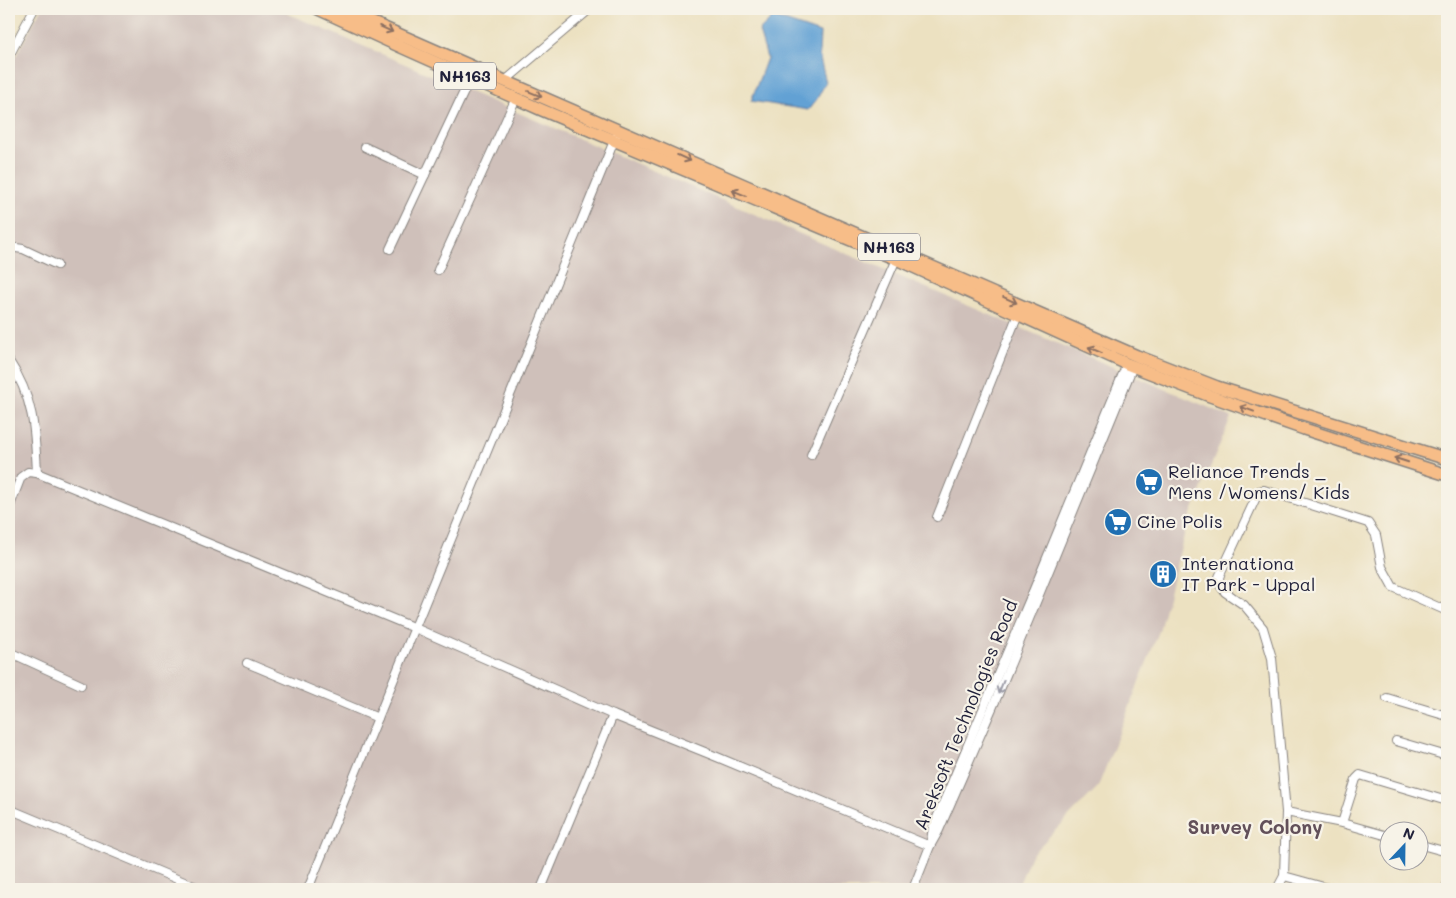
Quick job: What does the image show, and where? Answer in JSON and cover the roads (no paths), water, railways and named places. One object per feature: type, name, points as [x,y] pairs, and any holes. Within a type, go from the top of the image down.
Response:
[{"type":"highway","name":"NH163","points":[[318,9],[470,79],[502,86],[516,98],[617,135],[1130,365],[1304,429],[1447,475]]},
{"type":"highway","name":"NH163","points":[[342,9],[502,86],[1137,356],[1217,387],[1447,459]]},
{"type":"street","points":[[9,56],[34,9]]},
{"type":"street","points":[[502,86],[590,9]]},
{"type":"street","points":[[390,248],[470,79]]},
{"type":"street","points":[[438,270],[516,98]]},
{"type":"street","points":[[308,889],[617,135]]},
{"type":"street","points":[[365,147],[425,175]]},
{"type":"street","points":[[9,247],[23,249],[57,265]]},
{"type":"street","points":[[811,455],[896,259]]},
{"type":"street","points":[[937,517],[1018,314]]},
{"type":"street","points":[[9,361],[17,374],[32,413],[37,473]]},
{"type":"street","name":"Areksoft Technologies Road","points":[[912,889],[930,846],[933,827],[1035,595],[1130,365]]},
{"type":"street","points":[[9,508],[21,476],[28,472],[37,473],[415,628],[613,715],[930,846]]},
{"type":"street","points":[[1277,889],[1284,876],[1286,812],[1272,658],[1263,628],[1244,605],[1225,592],[1220,585],[1219,577],[1259,491],[1264,490],[1368,523],[1376,534],[1382,567],[1393,588],[1447,611]]},
{"type":"street","points":[[9,652],[81,685]]},
{"type":"street","points":[[248,663],[378,718]]},
{"type":"street","points":[[1387,698],[1447,716]]},
{"type":"street","points":[[541,889],[613,715]]},
{"type":"street","points":[[1396,741],[1447,756]]},
{"type":"street","points":[[1342,823],[1356,780],[1360,775],[1447,801]]},
{"type":"street","points":[[9,809],[201,889]]},
{"type":"street","points":[[1286,812],[1342,823],[1378,833]]},
{"type":"street","points":[[1428,847],[1447,852]]},
{"type":"street","points":[[1284,876],[1331,889]]},
{"type":"street","points":[[1446,889],[1447,885]]},
{"type":"water","points":[[773,17],[820,33],[819,55],[826,82],[817,99],[808,110],[751,101],[767,58],[759,31]]},
{"type":"place","name":"Reliance Trends _ Mens /Womens/ Kids","points":[[1149,482]]},
{"type":"place","name":"Cine Polis","points":[[1118,522]]},
{"type":"place","name":"Internationa IT Park - Uppal","points":[[1163,574]]},
{"type":"district","name":"Survey Colony","points":[[1255,827]]}]
